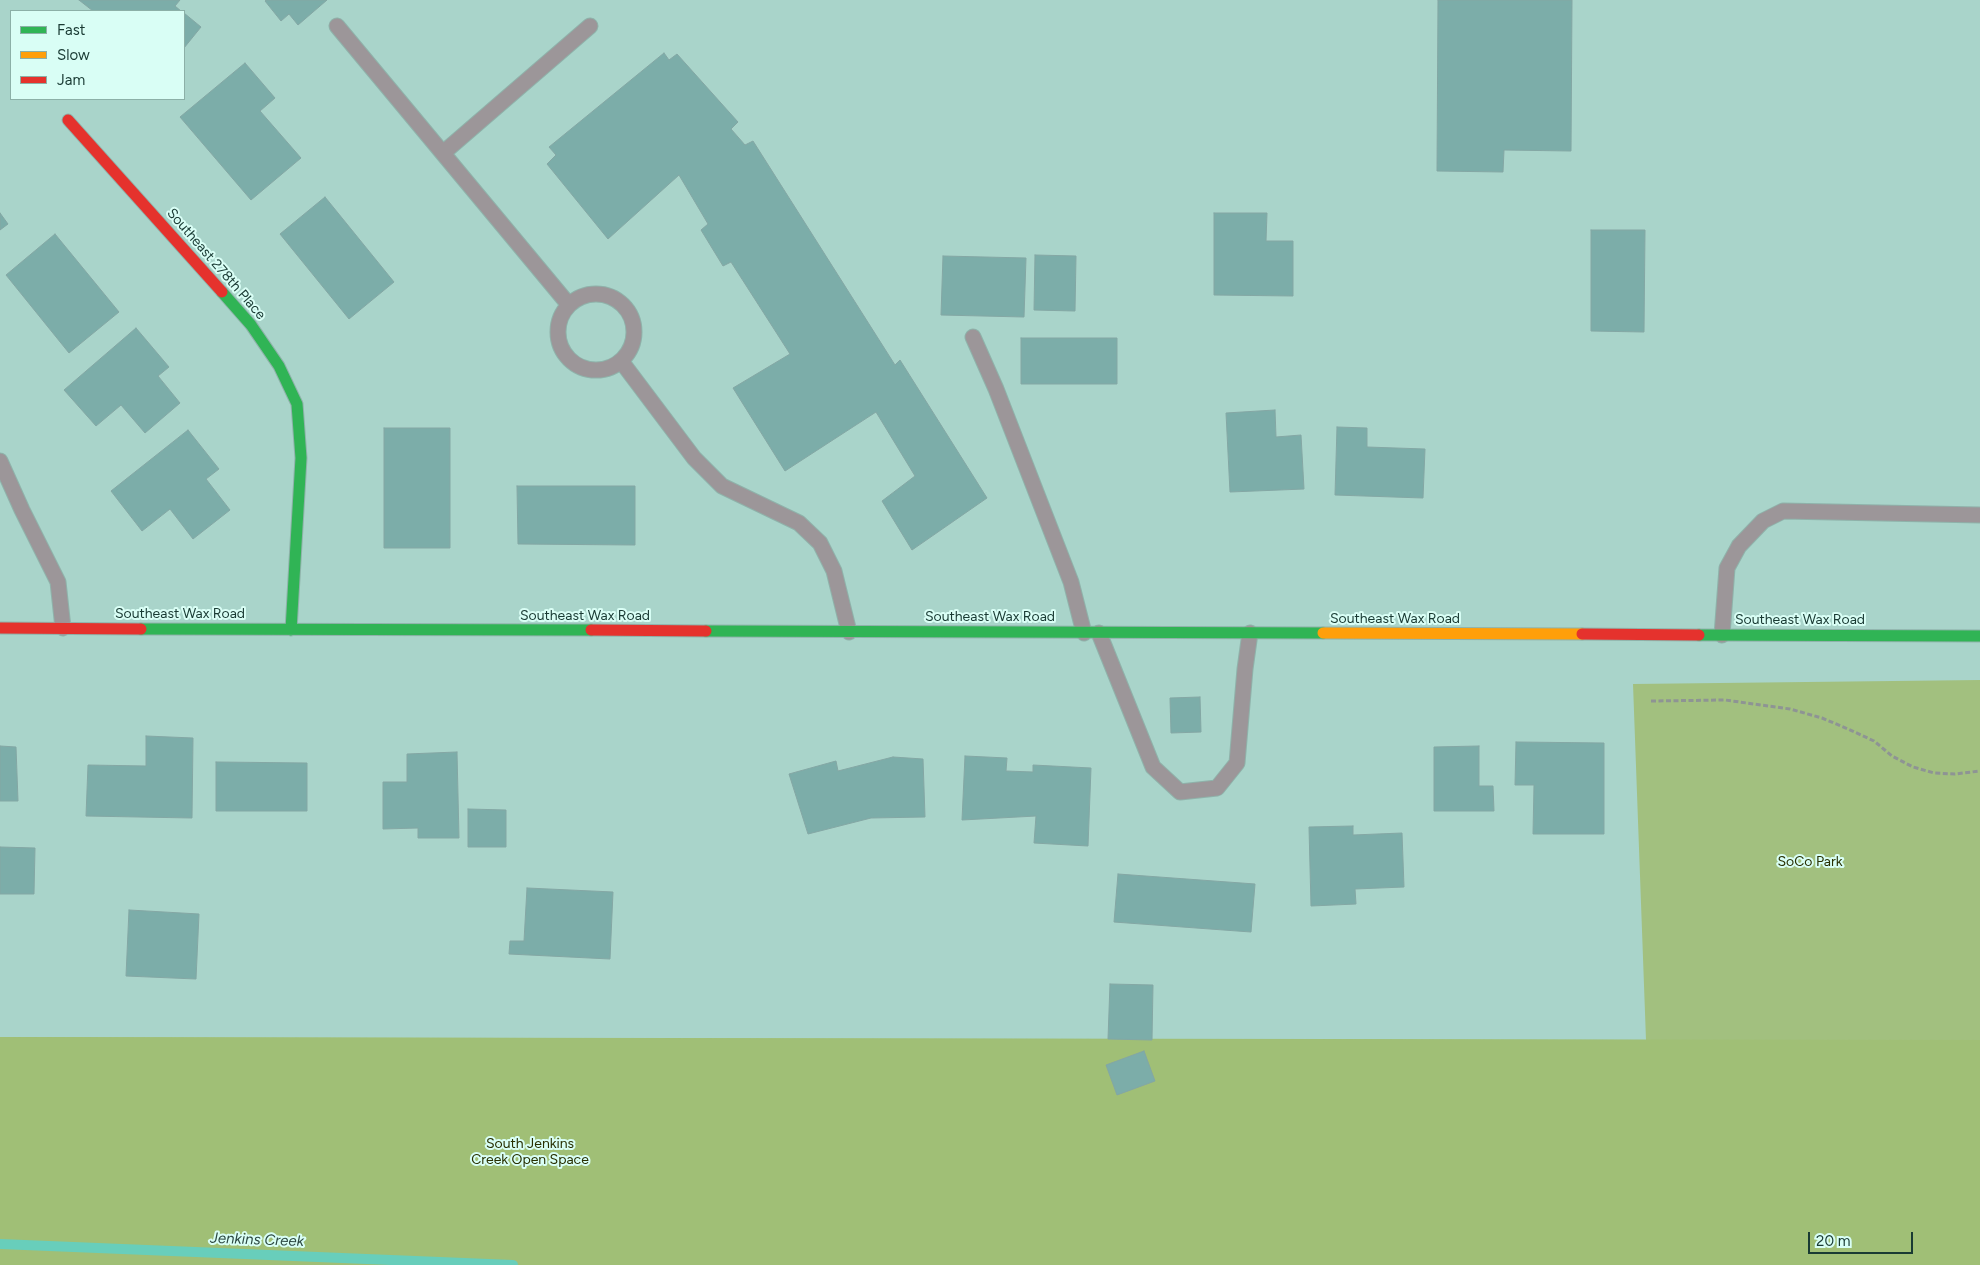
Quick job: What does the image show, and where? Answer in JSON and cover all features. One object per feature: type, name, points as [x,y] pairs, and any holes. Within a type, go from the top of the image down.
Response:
[{"type":"street","name":"Southeast 278th Place","points":[[68,120],[251,324],[278,366],[297,404],[302,458],[291,630]]},
{"type":"street","name":"Southeast Wax Road","points":[[0,628],[1980,636]]},
{"type":"lane","points":[[337,26],[569,305]]},
{"type":"lane","points":[[443,153],[590,26]]},
{"type":"lane","points":[[591,294],[614,299],[624,306],[634,328],[629,352],[621,361],[610,367],[597,370],[584,368],[573,362],[564,353],[559,341],[558,328],[562,316],[569,305],[579,298],[591,294]]},
{"type":"lane","points":[[973,337],[996,389],[1068,574],[1084,633]]},
{"type":"lane","points":[[621,361],[694,458],[722,486],[799,523],[820,543],[834,571],[848,632]]},
{"type":"lane","points":[[0,461],[58,582],[63,628]]},
{"type":"lane","points":[[1722,635],[1727,568],[1740,546],[1763,521],[1782,512],[1980,515]]},
{"type":"lane","points":[[1099,633],[1152,767],[1180,792],[1217,788],[1237,762],[1244,669],[1250,633]]},
{"type":"path","points":[[1651,701],[1725,700],[1790,709],[1822,718],[1874,741],[1892,756],[1912,767],[1934,773],[1955,774],[1980,771]]},
{"type":"green space","name":"SoCo Park","points":[[1980,680],[1980,1040],[1833,1041],[0,1265],[0,1037],[1646,1040],[1633,684]]},
{"type":"green space","name":"South Jenkins Creek Open Space","points":[[0,1037],[1980,1040],[1980,1265],[0,1265]]},
{"type":"building","points":[[79,0],[180,0],[175,6],[180,10],[92,10]]},
{"type":"building","points":[[266,0],[327,0],[298,25],[289,14],[281,21]]},
{"type":"building","points":[[1438,0],[1572,0],[1571,151],[1504,150],[1503,172],[1437,171]]},
{"type":"building","points":[[185,14],[201,27],[185,47]]},
{"type":"building","points":[[664,53],[669,60],[677,54],[738,122],[731,129],[745,145],[753,141],[895,365],[900,360],[987,498],[912,550],[882,501],[915,476],[876,412],[785,471],[733,388],[790,354],[731,262],[723,266],[701,230],[708,224],[679,175],[608,239],[547,164],[556,155],[549,147]]},
{"type":"building","points":[[245,63],[275,98],[260,111],[301,158],[251,200],[180,117]]},
{"type":"building","points":[[325,197],[394,282],[349,319],[280,234]]},
{"type":"building","points":[[0,213],[8,224],[0,230]]},
{"type":"building","points":[[1214,213],[1267,213],[1266,241],[1293,241],[1293,296],[1214,295]]},
{"type":"building","points":[[1591,230],[1645,230],[1644,332],[1591,331]]},
{"type":"building","points":[[55,234],[119,312],[69,353],[6,275]]},
{"type":"building","points":[[1035,255],[1076,256],[1075,311],[1034,310]]},
{"type":"building","points":[[943,256],[1026,258],[1024,317],[941,315]]},
{"type":"building","points":[[136,328],[169,367],[158,376],[180,403],[145,433],[121,405],[96,426],[64,390]]},
{"type":"building","points":[[1021,338],[1117,338],[1117,384],[1021,384]]},
{"type":"building","points":[[1275,410],[1276,437],[1301,435],[1304,489],[1230,492],[1226,413]]},
{"type":"building","points":[[1337,427],[1367,428],[1367,447],[1425,449],[1423,498],[1335,495]]},
{"type":"building","points":[[384,428],[450,428],[450,548],[384,548]]},
{"type":"building","points":[[188,430],[219,469],[206,479],[230,510],[193,539],[170,509],[142,531],[111,491]]},
{"type":"building","points":[[517,486],[635,486],[635,545],[518,544]]},
{"type":"building","points":[[1200,697],[1201,732],[1171,733],[1170,698]]},
{"type":"building","points":[[146,736],[193,738],[192,818],[86,816],[88,765],[146,766]]},
{"type":"building","points":[[1516,742],[1604,743],[1604,834],[1533,834],[1534,785],[1515,785]]},
{"type":"building","points":[[0,746],[16,747],[18,801],[0,801]]},
{"type":"building","points":[[1479,746],[1479,786],[1493,786],[1494,811],[1434,811],[1434,747]]},
{"type":"building","points":[[457,752],[459,838],[418,838],[418,828],[383,829],[383,782],[407,782],[407,754]]},
{"type":"building","points":[[965,756],[1007,758],[1006,771],[1033,772],[1033,765],[1091,768],[1088,846],[1034,843],[1036,816],[962,820]]},
{"type":"building","points":[[893,757],[923,759],[925,817],[871,818],[808,834],[789,774],[836,761],[838,771]]},
{"type":"building","points":[[216,762],[307,763],[307,811],[216,811]]},
{"type":"building","points":[[468,809],[506,810],[506,847],[468,847]]},
{"type":"building","points":[[1353,826],[1353,835],[1402,833],[1404,887],[1355,889],[1356,904],[1311,906],[1309,827]]},
{"type":"building","points":[[0,847],[35,848],[34,894],[0,894]]},
{"type":"building","points":[[1118,874],[1255,884],[1251,932],[1114,922]]},
{"type":"building","points":[[527,888],[613,892],[610,959],[509,954],[510,941],[524,941]]},
{"type":"building","points":[[129,910],[199,914],[196,979],[126,976]]},
{"type":"building","points":[[1110,984],[1153,985],[1152,1040],[1108,1039]]},
{"type":"building","points":[[1144,1051],[1155,1081],[1117,1095],[1106,1065]]},
{"type":"waterway","name":"Jenkins Creek","points":[[0,1244],[513,1265]]},
{"type":"traffic: fast","points":[[222,292],[251,325],[279,366],[297,404],[301,458],[291,630]]},
{"type":"traffic: fast","points":[[141,629],[591,630]]},
{"type":"traffic: fast","points":[[706,631],[1323,633]]},
{"type":"traffic: fast","points":[[1699,635],[1980,636]]},
{"type":"traffic: slow","points":[[1323,633],[1582,634]]},
{"type":"traffic: jam","points":[[68,120],[222,292]]},
{"type":"traffic: jam","points":[[0,628],[141,629]]},
{"type":"traffic: jam","points":[[591,630],[706,631]]},
{"type":"traffic: jam","points":[[1582,634],[1699,635]]}]
